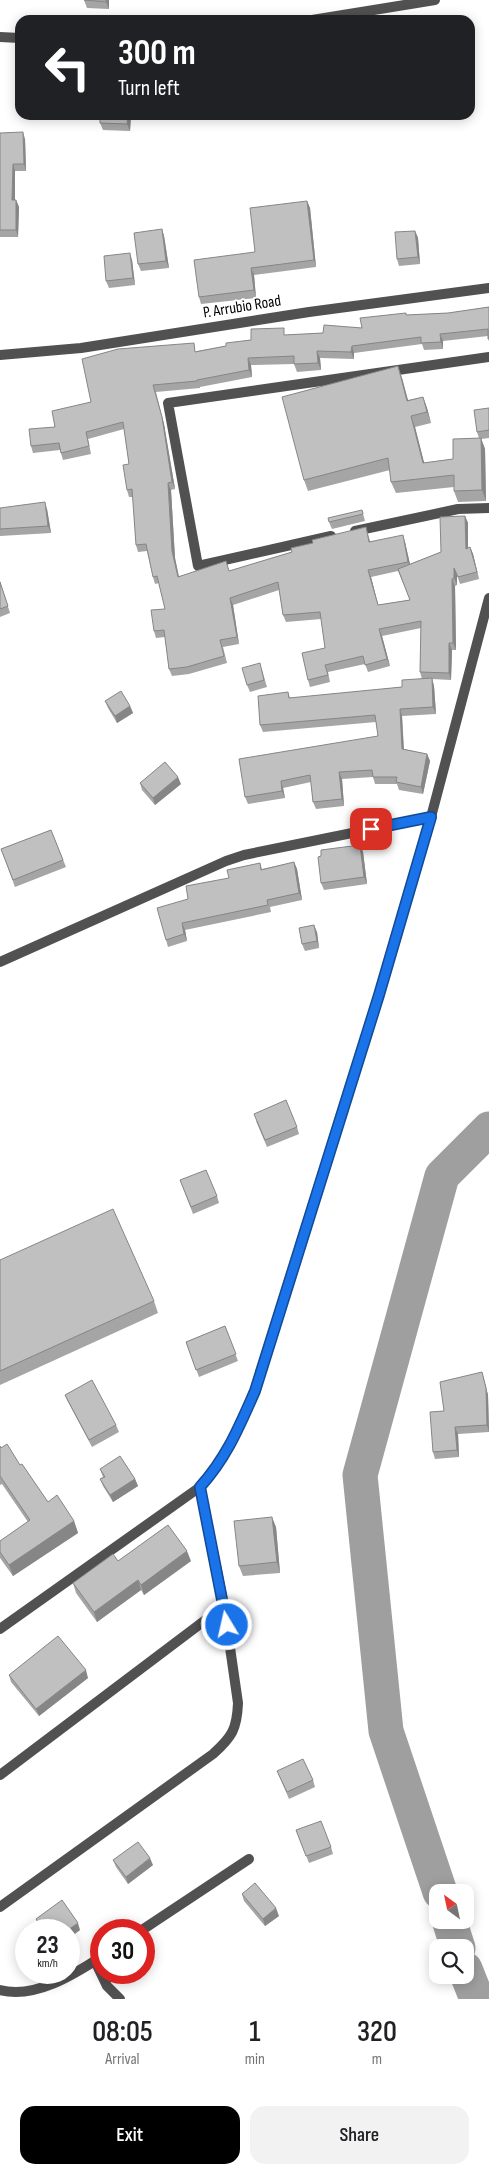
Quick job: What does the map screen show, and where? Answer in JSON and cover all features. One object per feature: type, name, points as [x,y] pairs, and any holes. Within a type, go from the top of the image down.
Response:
[{"type":"street","points":[[343,15],[435,0]]},
{"type":"street","points":[[0,38],[15,38]]},
{"type":"street","name":"P. Arrubio Road","points":[[0,355],[81,348],[309,312],[489,288]]},
{"type":"street","points":[[489,356],[168,403],[198,566],[437,512],[489,508]]},
{"type":"street","points":[[0,1630],[200,1487],[214,1472],[230,1448],[255,1391],[379,995],[431,817],[489,598]]},
{"type":"street","points":[[0,962],[226,861],[244,855],[431,817]]},
{"type":"street","points":[[0,1907],[226,1743],[234,1731],[238,1703],[224,1606],[200,1487]]},
{"type":"street","points":[[0,1775],[224,1606]]},
{"type":"street","points":[[155,1921],[249,1859]]},
{"type":"street","points":[[0,1990],[7,1992],[36,1992],[51,1986],[90,1964]]},
{"type":"street","points":[[106,1984],[120,1999]]},
{"type":"building","points":[[84,0],[106,0],[106,2]]},
{"type":"building","points":[[100,120],[127,120],[127,124],[100,123]]},
{"type":"building","points":[[23,132],[24,164],[13,164],[12,200],[16,200],[16,230],[0,230],[0,133]]},
{"type":"building","points":[[307,201],[314,260],[251,268],[254,290],[199,297],[194,260],[255,252],[250,208]]},
{"type":"building","points":[[162,229],[166,261],[138,264],[134,233]]},
{"type":"building","points":[[415,231],[418,257],[397,259],[395,232]]},
{"type":"building","points":[[130,253],[133,278],[106,281],[104,256]]},
{"type":"building","points":[[489,307],[489,339],[488,329],[440,334],[441,342],[421,343],[421,337],[352,346],[351,352],[317,351],[318,363],[294,364],[294,356],[248,358],[249,370],[197,381],[153,385],[162,417],[172,482],[168,483],[172,551],[178,577],[226,561],[229,571],[292,552],[291,548],[313,543],[312,540],[366,527],[369,542],[403,535],[408,562],[368,570],[378,605],[410,600],[398,569],[441,552],[440,517],[465,516],[466,549],[470,547],[477,572],[458,577],[454,568],[454,578],[452,579],[453,643],[449,643],[449,673],[420,672],[421,621],[379,629],[387,659],[365,665],[363,656],[325,665],[328,675],[308,680],[302,653],[325,648],[320,612],[283,615],[278,582],[230,598],[237,637],[220,640],[224,656],[187,667],[169,669],[164,630],[154,631],[151,610],[165,609],[157,576],[153,577],[146,544],[136,545],[132,489],[127,490],[123,465],[129,464],[123,422],[86,432],[89,446],[61,453],[59,443],[31,446],[29,429],[55,427],[52,411],[91,402],[82,359],[118,349],[194,343],[195,352],[226,346],[226,343],[251,340],[251,329],[284,328],[284,335],[323,333],[324,325],[362,328],[360,318],[406,313],[406,315],[448,313]]},
{"type":"building","points":[[398,366],[407,401],[423,397],[427,412],[411,416],[423,463],[453,459],[453,439],[481,438],[482,490],[454,491],[454,475],[391,482],[388,458],[304,480],[282,397]]},
{"type":"building","points":[[489,408],[489,430],[477,432],[474,410]]},
{"type":"building","points":[[45,502],[48,526],[0,529],[0,508]]},
{"type":"building","points":[[362,510],[363,514],[329,522],[328,518]]},
{"type":"building","points":[[0,582],[8,606],[0,609]]},
{"type":"building","points":[[260,663],[264,680],[247,685],[242,668]]},
{"type":"building","points":[[432,678],[433,707],[400,709],[402,749],[427,754],[421,787],[396,782],[397,777],[373,777],[372,770],[339,772],[342,799],[313,802],[310,775],[281,781],[282,791],[245,797],[239,759],[378,736],[375,715],[260,725],[258,696],[288,692],[289,698],[402,687],[402,680]]},
{"type":"building","points":[[121,691],[130,706],[115,716],[105,701]]},
{"type":"building","points":[[165,762],[178,777],[153,798],[140,783]]},
{"type":"building","points":[[51,830],[63,860],[13,880],[1,849]]},
{"type":"building","points":[[360,845],[364,877],[321,883],[318,857],[321,856],[321,850]]},
{"type":"building","points":[[294,862],[299,893],[267,900],[268,905],[182,923],[184,934],[166,940],[157,908],[188,899],[186,886],[229,878],[227,870],[260,863],[261,870]]},
{"type":"building","points":[[314,925],[317,941],[302,944],[299,928]]},
{"type":"building","points":[[286,1100],[297,1127],[265,1140],[254,1114]]},
{"type":"building","points":[[206,1170],[217,1196],[191,1207],[180,1180]]},
{"type":"building","points":[[113,1209],[154,1301],[0,1371],[0,1260]]},
{"type":"building","points":[[225,1326],[236,1354],[196,1370],[186,1342]]},
{"type":"building","points":[[482,1372],[486,1388],[487,1425],[455,1427],[457,1450],[433,1452],[430,1412],[444,1411],[440,1382]]},
{"type":"building","points":[[92,1380],[116,1425],[89,1440],[65,1395]]},
{"type":"building","points":[[7,1444],[20,1465],[22,1464],[48,1502],[57,1495],[74,1521],[9,1565],[0,1552],[0,1541],[30,1520],[0,1476],[0,1446],[1,1448]]},
{"type":"building","points":[[120,1456],[135,1479],[110,1495],[100,1479],[105,1477],[100,1469]]},
{"type":"building","points":[[272,1517],[277,1562],[239,1566],[234,1521]]},
{"type":"building","points":[[168,1525],[187,1551],[141,1585],[138,1580],[94,1612],[73,1583],[113,1554],[118,1561]]},
{"type":"building","points":[[58,1636],[86,1670],[36,1709],[9,1675]]},
{"type":"building","points":[[303,1759],[313,1780],[287,1792],[277,1771]]},
{"type":"building","points":[[321,1821],[331,1847],[306,1856],[296,1830]]},
{"type":"building","points":[[138,1842],[150,1858],[126,1877],[113,1860]]},
{"type":"building","points":[[255,1883],[276,1908],[263,1919],[242,1894]]},
{"type":"building","points":[[62,1900],[75,1919],[36,1919]]},
{"type":"waterway","points":[[437,1884],[386,1731],[360,1475],[442,1176],[489,1129]]},
{"type":"waterway","points":[[452,1929],[455,1939]]},
{"type":"waterway","points":[[471,1984],[477,1999]]},
{"type":"route","points":[[227,1625],[200,1487],[214,1472],[230,1448],[255,1391],[334,1133],[379,995],[431,817],[371,829]]}]
